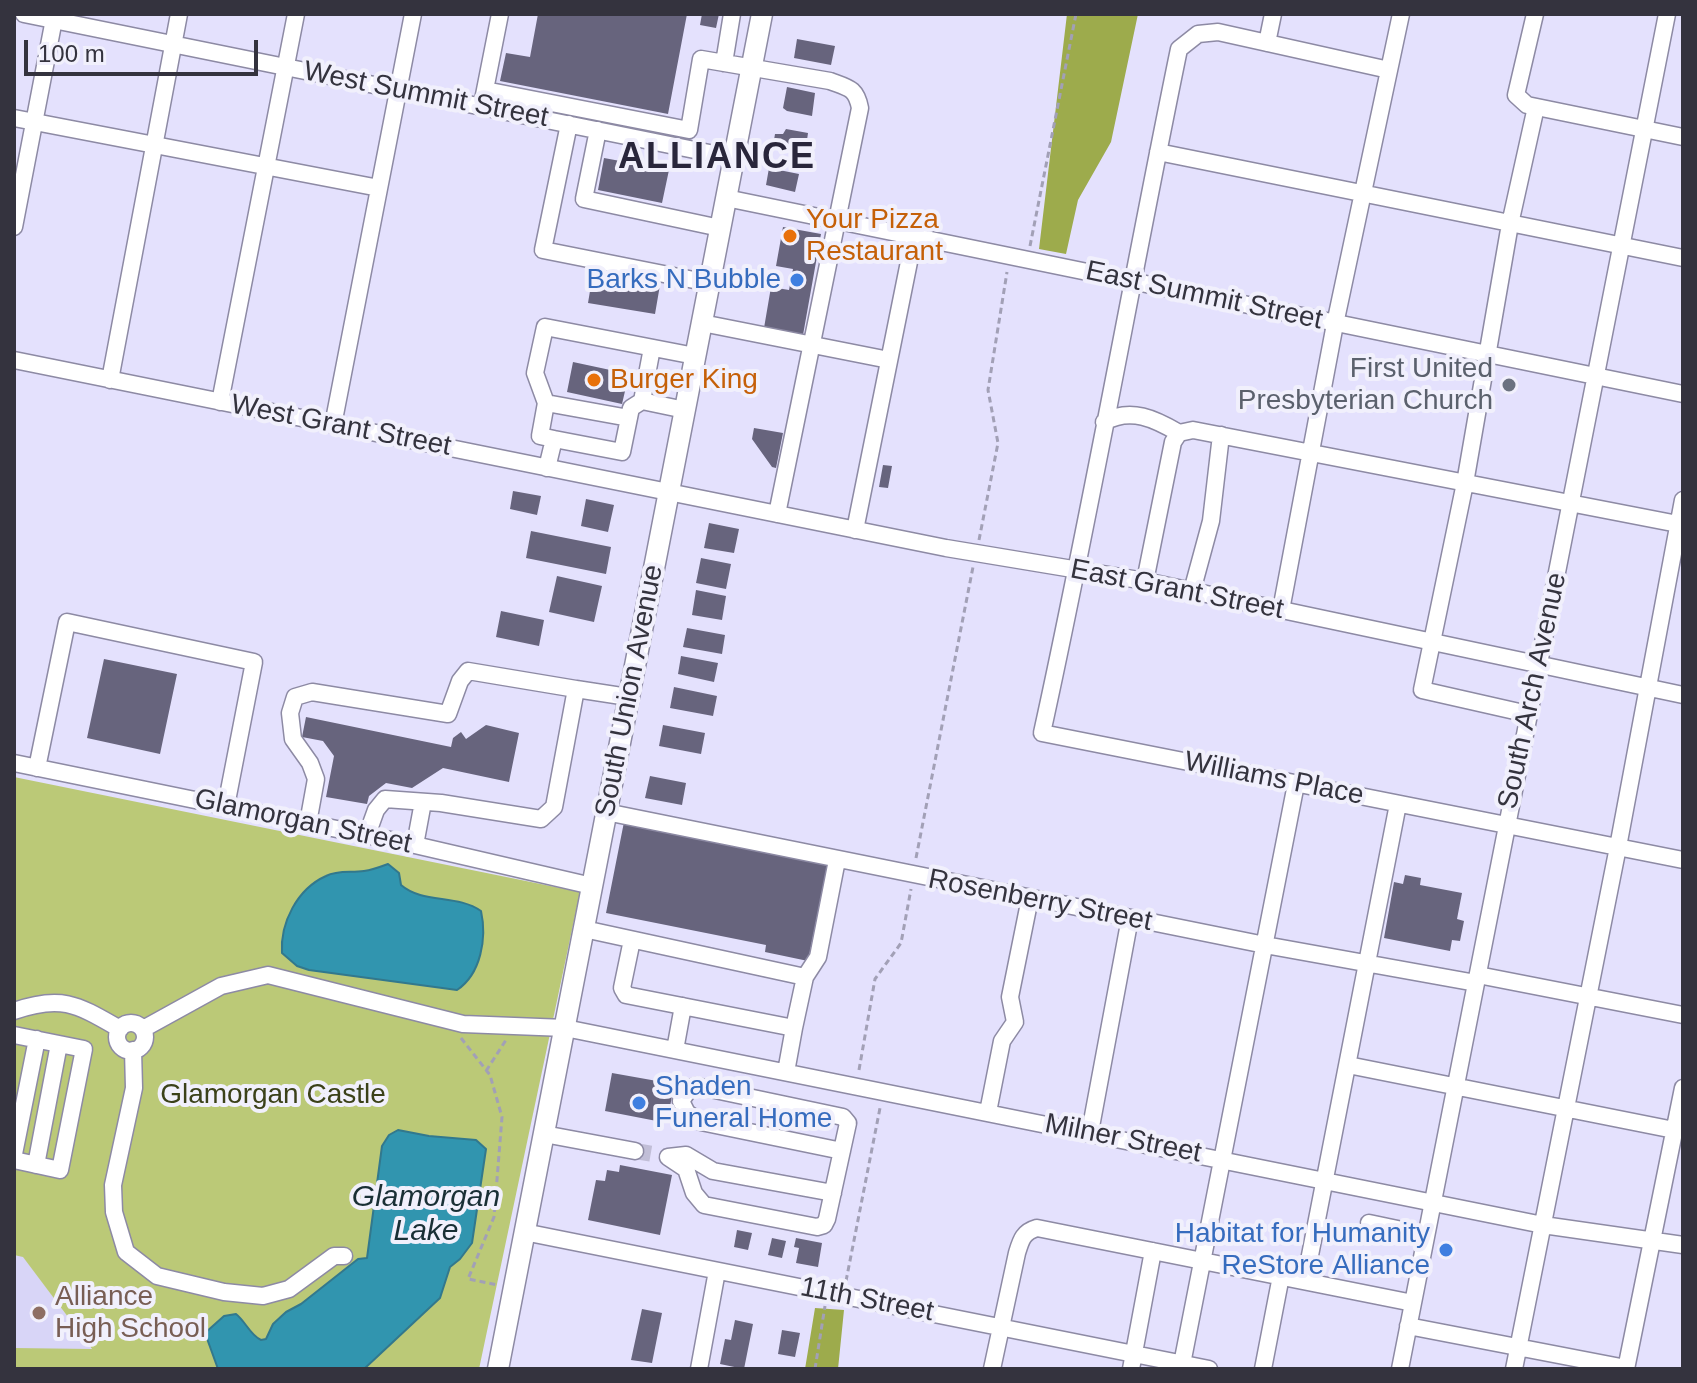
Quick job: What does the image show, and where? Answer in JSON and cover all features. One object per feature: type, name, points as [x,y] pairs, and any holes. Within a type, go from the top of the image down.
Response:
[{"type":"main road","name":"South Union Avenue","points":[[498,1369],[762,14]]},
{"type":"street","name":"West Summit Street","points":[[24,14],[55,17],[173,44],[398,88],[483,98],[569,124],[734,158]]},
{"type":"street","points":[[110,380],[179,14]]},
{"type":"street","points":[[220,402],[296,14]]},
{"type":"street","points":[[333,425],[413,14]]},
{"type":"street","points":[[500,14],[483,98],[689,130],[701,59],[830,81],[858,95],[860,108],[777,514]]},
{"type":"street","points":[[724,63],[732,14]]},
{"type":"street","points":[[1267,43],[1273,14]]},
{"type":"street","points":[[1281,610],[1335,324],[1401,14]]},
{"type":"street","points":[[1535,14],[1516,95],[1527,105],[1683,137]]},
{"type":"street","name":"South Arch Avenue","points":[[1400,1369],[1667,14]]},
{"type":"street","points":[[14,227],[55,17]]},
{"type":"street","points":[[1078,570],[1104,422],[1120,356],[1179,49],[1198,34],[1218,32],[1389,70]]},
{"type":"street","points":[[1528,714],[1422,690],[1465,483],[1510,224],[1536,107]]},
{"type":"street","points":[[14,118],[379,188]]},
{"type":"street","points":[[569,124],[543,250],[709,283]]},
{"type":"street","points":[[666,144],[670,126]]},
{"type":"street","points":[[598,130],[584,199],[720,228]]},
{"type":"street","points":[[1158,152],[1683,258]]},
{"type":"street","name":"East Summit Street","points":[[726,198],[1683,394]]},
{"type":"street","points":[[855,530],[914,237]]},
{"type":"street","points":[[702,323],[889,360]]},
{"type":"street","points":[[685,410],[642,401],[631,408],[622,452],[540,436],[546,403],[535,373],[545,327],[695,356]]},
{"type":"street","points":[[642,401],[652,348]]},
{"type":"street","name":"West Grant Street","points":[[14,360],[668,493]]},
{"type":"street","points":[[546,403],[629,418]]},
{"type":"street","points":[[1104,422],[1118,414],[1154,418],[1179,433],[1193,430],[1221,435],[1680,524]]},
{"type":"street","points":[[1145,581],[1173,442],[1179,433]]},
{"type":"street","points":[[1192,591],[1211,521],[1221,435]]},
{"type":"street","points":[[547,468],[554,439]]},
{"type":"street","name":"East Grant Street","points":[[668,493],[976,553],[1145,581],[1683,695]]},
{"type":"street","points":[[1514,1369],[1618,847],[1683,500]]},
{"type":"street","name":"Williams Place","points":[[1078,570],[1042,733],[1683,860]]},
{"type":"street","points":[[37,768],[67,622],[254,662],[226,806]]},
{"type":"street","points":[[308,823],[316,779],[310,763],[293,739],[290,713],[295,697],[312,692],[448,714],[460,681],[468,671],[628,697]]},
{"type":"street","points":[[367,835],[376,810],[385,799],[541,819],[554,807],[576,689]]},
{"type":"street","name":"Glamorgan Street","points":[[14,763],[415,845],[592,886]]},
{"type":"street","points":[[1182,1364],[1296,784]]},
{"type":"street","points":[[415,845],[423,802]]},
{"type":"street","points":[[1305,1281],[1398,804]]},
{"type":"street","name":"Rosenberry Street","points":[[606,812],[1265,945],[1683,1015]]},
{"type":"street","points":[[786,1072],[805,977],[818,957],[837,860]]},
{"type":"street","points":[[988,1112],[1002,1041],[1015,1022],[1010,997],[1030,898]]},
{"type":"street","points":[[1090,1132],[1130,918]]},
{"type":"street","points":[[584,929],[805,977]]},
{"type":"street","points":[[632,940],[622,988],[626,995],[794,1028]]},
{"type":"street","name":"Milner Street","points":[[143,1029],[221,986],[268,975],[463,1024],[565,1028],[1543,1225],[1683,1245]]},
{"type":"street","points":[[14,1011],[39,1002],[64,1002],[87,1010],[120,1029]]},
{"type":"street","points":[[675,1050],[683,1006]]},
{"type":"street","points":[[131,1023],[143,1029],[144,1043],[133,1050],[121,1046],[118,1037],[120,1029],[131,1023]]},
{"type":"street","points":[[14,1035],[84,1049],[60,1170],[14,1160]]},
{"type":"street","points":[[14,1154],[22,1074],[37,1039]]},
{"type":"street","points":[[36,1165],[59,1044]]},
{"type":"street","points":[[133,1050],[134,1088],[113,1185],[114,1212],[126,1252],[157,1276],[224,1292],[263,1296],[289,1289],[334,1256],[344,1256]]},
{"type":"street","points":[[1348,1065],[1674,1130]]},
{"type":"street","points":[[833,1193],[713,1171],[686,1155],[663,1156],[686,1169],[694,1193],[704,1205],[817,1227],[824,1225],[827,1219],[833,1193],[842,1151],[848,1123],[843,1117],[696,1086],[690,1088],[681,1101],[687,1113],[701,1122],[842,1151]]},
{"type":"street","points":[[1408,1326],[1626,1368],[1683,1088]]},
{"type":"street","points":[[544,1134],[635,1151]]},
{"type":"street","points":[[1369,1223],[1426,1235]]},
{"type":"street","points":[[992,1369],[1022,1237],[1029,1230],[1037,1228],[1413,1303]]},
{"type":"street","name":"11th Street","points":[[524,1232],[1000,1326],[1132,1361],[1209,1369]]},
{"type":"street","points":[[1132,1361],[1153,1251]]},
{"type":"street","points":[[699,1369],[717,1271]]},
{"type":"street","points":[[1263,1369],[1281,1276]]},
{"type":"path","points":[[1028,259],[1076,14]]},
{"type":"path","points":[[815,1369],[880,1106],[859,1073],[875,979],[901,943],[998,443],[988,390],[1010,257]]},
{"type":"path","points":[[446,1020],[486,1071],[502,1117],[494,1217],[468,1279],[513,1289]]},
{"type":"path","points":[[486,1071],[514,1026]]},
{"type":"shaded area","name":"Alliance High School","points":[[14,1255],[23,1256],[106,1369],[14,1369]]},
{"type":"green space","points":[[1067,14],[1138,14],[1111,142],[1078,200],[1066,254],[1039,249]]},
{"type":"green space","name":"Glamorgan Castle","points":[[14,777],[580,892],[479,1369],[14,1369],[14,1348],[92,1349],[23,1257],[14,1255]]},
{"type":"green space","points":[[815,1308],[844,1310],[838,1369],[805,1369]]},
{"type":"water","points":[[388,864],[399,873],[401,885],[410,891],[461,902],[481,911],[483,932],[477,965],[457,990],[309,970],[297,966],[282,953],[287,919],[307,889],[331,874],[367,871]]},
{"type":"water","name":"Glamorgan Lake","points":[[398,1130],[476,1140],[486,1149],[472,1243],[450,1267],[440,1298],[364,1369],[218,1369],[205,1333],[224,1316],[236,1314],[257,1338],[266,1339],[273,1324],[286,1312],[301,1304],[358,1259],[367,1258],[382,1146],[389,1135]]},
{"type":"building","points":[[538,14],[687,14],[668,114],[500,81],[506,53],[530,57]]},
{"type":"building","points":[[702,14],[719,14],[716,28],[700,25]]},
{"type":"building","points":[[797,39],[835,46],[831,65],[794,58]]},
{"type":"building","points":[[787,87],[815,93],[812,116],[783,108]]},
{"type":"building","points":[[786,129],[808,133],[805,154],[773,146],[775,134],[783,134]]},
{"type":"building","points":[[604,158],[669,170],[662,203],[598,190]]},
{"type":"building","points":[[769,168],[799,174],[795,192],[766,185]]},
{"type":"building","points":[[783,227],[821,234],[803,335],[764,328],[771,287],[789,290],[793,269],[776,266]]},
{"type":"building","points":[[593,273],[660,285],[655,314],[588,303]]},
{"type":"building","points":[[573,362],[629,374],[622,404],[567,392]]},
{"type":"building","points":[[754,428],[783,433],[776,468],[772,467],[752,439]]},
{"type":"building","points":[[883,465],[892,466],[888,488],[879,487]]},
{"type":"building","points":[[513,491],[541,496],[537,515],[510,509]]},
{"type":"building","points":[[586,499],[614,505],[608,532],[581,526]]},
{"type":"building","points":[[709,523],[739,529],[734,553],[704,548]]},
{"type":"building","points":[[531,531],[611,547],[606,574],[526,558]]},
{"type":"building","points":[[701,558],[731,564],[726,589],[696,583]]},
{"type":"building","points":[[557,576],[602,586],[594,622],[549,612]]},
{"type":"building","points":[[696,590],[726,596],[722,620],[692,615]]},
{"type":"building","points":[[501,611],[544,620],[539,646],[496,637]]},
{"type":"building","points":[[687,628],[725,635],[722,654],[683,647]]},
{"type":"building","points":[[681,656],[718,663],[714,682],[678,674]]},
{"type":"building","points":[[104,659],[177,674],[160,754],[87,738]]},
{"type":"building","points":[[674,687],[717,696],[713,716],[670,708]]},
{"type":"building","points":[[306,717],[451,747],[453,738],[461,732],[466,739],[486,725],[519,733],[509,782],[443,768],[412,788],[386,783],[369,796],[367,804],[326,797],[334,756],[323,741],[302,737]]},
{"type":"building","points":[[663,725],[705,733],[701,754],[659,746]]},
{"type":"building","points":[[650,776],[686,783],[682,805],[645,798]]},
{"type":"building","points":[[624,822],[828,863],[808,961],[765,952],[766,945],[606,913]]},
{"type":"building","points":[[1405,875],[1421,878],[1420,885],[1462,893],[1457,919],[1464,921],[1460,941],[1452,940],[1450,951],[1384,938],[1394,882],[1403,884]]},
{"type":"building","name":"Shaden Funeral Home","points":[[612,1073],[657,1081],[655,1093],[672,1096],[667,1123],[605,1111]]},
{"type":"building","points":[[620,1165],[672,1175],[660,1235],[588,1220],[596,1180],[605,1181],[607,1170],[619,1172]]},
{"type":"building","points":[[737,1230],[752,1233],[748,1250],[734,1247]]},
{"type":"building","points":[[772,1238],[786,1241],[782,1258],[768,1255]]},
{"type":"building","points":[[796,1238],[822,1243],[818,1267],[796,1263],[799,1248],[794,1247]]},
{"type":"building","points":[[642,1309],[662,1313],[652,1363],[631,1360]]},
{"type":"building","points":[[735,1320],[753,1324],[744,1369],[720,1364],[725,1339],[731,1340]]},
{"type":"building","points":[[782,1330],[800,1333],[795,1357],[778,1354]]},
{"type":"tunnel","points":[[635,1151],[658,1155]]},
{"type":"place","name":"Your Pizza Restaurant","points":[[790,236]]},
{"type":"place","name":"Barks N Bubble","points":[[797,280]]},
{"type":"place","name":"Burger King","points":[[594,380]]},
{"type":"place","name":"First United Presbyterian Church","points":[[1509,385]]},
{"type":"place","name":"Shaden Funeral Home","points":[[639,1103]]},
{"type":"place","name":"Habitat for Humanity ReStore Alliance","points":[[1446,1250]]},
{"type":"place","name":"Alliance High School","points":[[39,1313]]},
{"type":"district","name":"ALLIANCE","points":[[717,158]]}]
